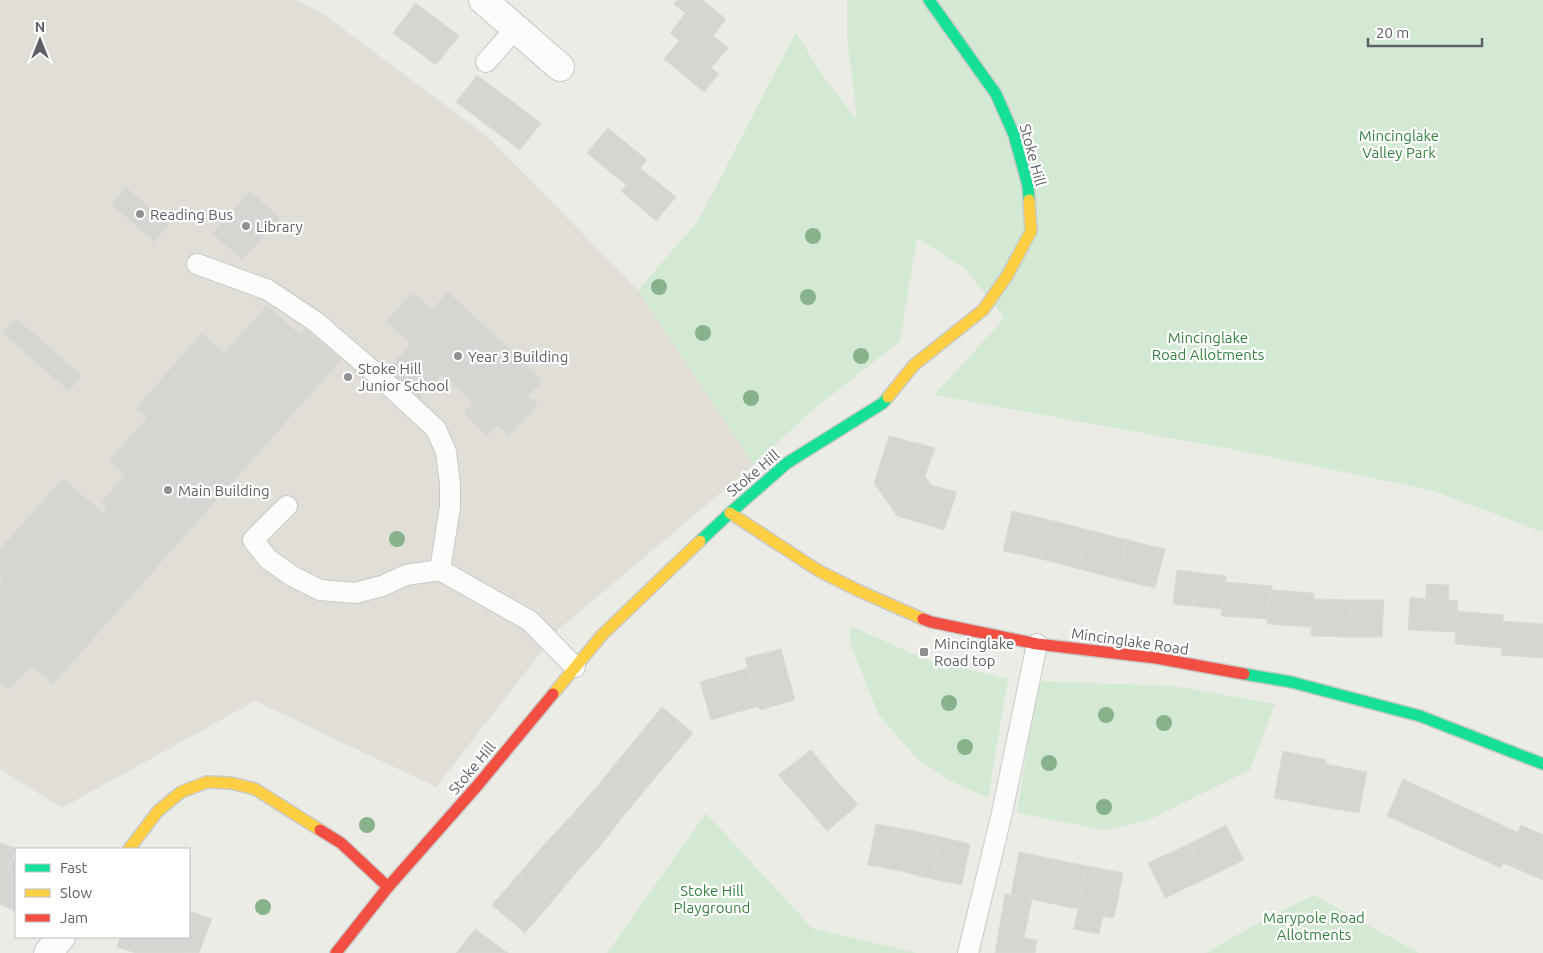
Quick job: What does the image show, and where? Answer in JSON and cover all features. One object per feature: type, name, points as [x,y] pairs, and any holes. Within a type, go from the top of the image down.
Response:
[{"type":"street","points":[[483,0],[560,67]]},
{"type":"street","name":"Stoke Hill","points":[[336,953],[388,887],[477,786],[602,634],[730,513],[787,463],[883,403],[914,365],[983,310],[1007,276],[1031,231],[1028,186],[1014,135],[996,94],[929,0]]},
{"type":"street","name":"Mincinglake Road","points":[[730,513],[819,571],[930,622],[1037,644],[1156,658],[1291,682],[1420,716],[1543,764]]},
{"type":"street","points":[[130,848],[158,811],[181,792],[207,782],[231,783],[256,789],[341,843],[388,887]]},
{"type":"street","points":[[48,953],[60,938]]},
{"type":"lane","points":[[486,62],[516,28]]},
{"type":"lane","points":[[197,264],[268,290],[316,322],[436,429],[446,452],[450,484],[450,507],[440,570]]},
{"type":"lane","points":[[287,506],[253,540],[268,559],[292,576],[320,590],[355,593],[382,586],[406,575],[440,570],[530,621],[575,667]]},
{"type":"lane","points":[[968,953],[1002,813],[1037,644]]},
{"type":"shaded area","name":"Stoke Hill Junior School","points":[[0,0],[297,0],[323,14],[488,137],[638,290],[754,465],[559,629],[436,787],[255,701],[62,808],[0,769]]},
{"type":"green space","points":[[847,0],[1543,0],[1543,532],[1434,491],[1252,453],[934,395],[1004,317],[964,268],[917,238],[900,341],[808,414],[754,465],[638,290],[698,221],[796,32],[820,72],[857,120],[847,39]]},
{"type":"green space","points":[[850,626],[928,660],[1008,679],[988,798],[949,780],[918,760],[878,714],[850,643]]},
{"type":"green space","points":[[1038,681],[1175,686],[1275,704],[1250,770],[1149,820],[1104,830],[1017,813]]},
{"type":"green space","name":"Stoke Hill Playground","points":[[706,813],[812,928],[917,953],[607,953]]},
{"type":"green space","name":"Marypole Road Allotments","points":[[1314,895],[1419,953],[1206,953],[1265,919]]},
{"type":"building","points":[[677,0],[703,0],[726,19],[713,36],[674,4]]},
{"type":"building","points":[[416,3],[459,36],[436,65],[393,33]]},
{"type":"building","points":[[685,14],[728,48],[712,67],[670,33]]},
{"type":"building","points":[[679,41],[719,74],[704,92],[664,59]]},
{"type":"building","points":[[477,75],[541,123],[520,150],[456,102]]},
{"type":"building","points":[[608,128],[647,160],[626,185],[587,153]]},
{"type":"building","points":[[640,168],[676,197],[656,221],[621,191]]},
{"type":"building","name":"Reading Bus","points":[[126,187],[169,225],[154,242],[111,204]]},
{"type":"building","name":"Library","points":[[250,191],[280,218],[242,260],[212,233]]},
{"type":"building","name":"Year 3 Building","points":[[413,292],[432,309],[448,292],[543,381],[528,396],[538,405],[509,436],[497,425],[487,436],[464,413],[473,403],[442,374],[420,399],[388,369],[411,344],[386,321]]},
{"type":"building","name":"Main Building","points":[[267,305],[299,334],[305,328],[341,360],[53,684],[31,666],[9,690],[0,682],[0,582],[3,578],[0,576],[0,549],[63,478],[103,513],[107,508],[101,503],[125,475],[109,460],[147,418],[136,408],[202,333],[224,353]]},
{"type":"building","points":[[16,318],[82,376],[69,391],[3,333]]},
{"type":"building","points":[[889,436],[935,448],[925,476],[931,485],[957,492],[944,530],[897,516],[874,483]]},
{"type":"building","points":[[1012,511],[1050,520],[1041,559],[1003,551]]},
{"type":"building","points":[[1050,520],[1088,530],[1079,569],[1041,559]]},
{"type":"building","points":[[1088,530],[1127,540],[1117,579],[1079,569]]},
{"type":"building","points":[[1127,540],[1165,549],[1155,588],[1117,579]]},
{"type":"building","points":[[1177,570],[1226,576],[1222,609],[1173,604]]},
{"type":"building","points":[[1225,582],[1272,586],[1268,619],[1221,616]]},
{"type":"building","points":[[1426,584],[1449,585],[1448,600],[1458,601],[1456,632],[1408,630],[1410,597],[1426,599]]},
{"type":"building","points":[[1271,590],[1314,593],[1312,627],[1267,624]]},
{"type":"building","points":[[1313,599],[1351,600],[1349,637],[1311,636]]},
{"type":"building","points":[[1351,600],[1384,600],[1382,637],[1349,637]]},
{"type":"building","points":[[1457,611],[1503,615],[1501,648],[1455,644]]},
{"type":"building","points":[[1503,621],[1543,624],[1543,658],[1501,655]]},
{"type":"building","points":[[781,649],[795,700],[760,710],[745,658]]},
{"type":"building","points":[[748,668],[759,706],[711,720],[700,682]]},
{"type":"building","points":[[662,707],[693,733],[660,772],[629,747]]},
{"type":"building","points":[[629,747],[660,772],[625,814],[595,789]]},
{"type":"building","points":[[811,750],[834,778],[804,804],[778,775]]},
{"type":"building","points":[[1283,751],[1326,760],[1318,806],[1274,798]]},
{"type":"building","points":[[1325,764],[1367,772],[1359,813],[1318,806]]},
{"type":"building","points":[[834,778],[858,805],[827,831],[804,804]]},
{"type":"building","points":[[1403,779],[1517,832],[1501,868],[1387,816]]},
{"type":"building","points":[[595,789],[625,814],[601,845],[570,817]]},
{"type":"building","points":[[570,817],[601,845],[574,875],[542,847]]},
{"type":"building","points":[[876,824],[909,830],[901,871],[868,865]]},
{"type":"building","points":[[1226,825],[1244,860],[1205,879],[1189,844]]},
{"type":"building","points":[[1521,825],[1543,835],[1543,880],[1503,863]]},
{"type":"building","points":[[909,830],[941,837],[932,879],[901,871]]},
{"type":"building","points":[[941,837],[970,844],[962,885],[932,879]]},
{"type":"building","points":[[0,842],[15,849],[15,851],[0,886]]},
{"type":"building","points":[[1189,844],[1205,879],[1165,898],[1148,863]]},
{"type":"building","points":[[542,847],[574,875],[551,903],[518,875]]},
{"type":"building","points":[[1019,852],[1052,859],[1044,902],[1011,895]]},
{"type":"building","points":[[13,858],[15,859],[15,912],[0,904],[0,886]]},
{"type":"building","points":[[1052,859],[1087,866],[1078,909],[1044,902]]},
{"type":"building","points":[[1087,866],[1123,873],[1114,918],[1103,916],[1099,934],[1074,929]]},
{"type":"building","points":[[518,875],[551,903],[525,933],[492,905]]},
{"type":"building","points":[[1005,894],[1032,899],[1024,938],[1037,940],[1035,953],[995,953]]},
{"type":"building","points":[[190,911],[212,919],[199,953],[191,953],[143,938],[190,938]]},
{"type":"building","points":[[475,929],[508,953],[456,953]]},
{"type":"building","points":[[120,938],[143,938],[191,953],[136,953],[117,947]]},
{"type":"traffic: fast","points":[[929,0],[996,94],[1014,135],[1028,186],[1029,200]]},
{"type":"traffic: fast","points":[[700,541],[787,463],[883,403],[888,397]]},
{"type":"traffic: fast","points":[[1244,674],[1291,682],[1420,716],[1543,764]]},
{"type":"traffic: slow","points":[[888,397],[914,365],[983,310],[1007,276],[1031,231],[1029,200]]},
{"type":"traffic: slow","points":[[730,513],[819,571],[923,619]]},
{"type":"traffic: slow","points":[[553,694],[602,635],[700,541]]},
{"type":"traffic: slow","points":[[130,848],[158,811],[181,792],[207,782],[231,783],[255,789],[320,830]]},
{"type":"traffic: jam","points":[[923,619],[1037,644],[1156,658],[1244,674]]},
{"type":"traffic: jam","points":[[336,953],[388,887],[477,786],[553,694]]},
{"type":"traffic: jam","points":[[320,830],[341,843],[388,887]]},
{"type":"place","name":"Reading Bus","points":[[140,214]]},
{"type":"place","name":"Library","points":[[246,226]]},
{"type":"place","name":"Year 3 Building","points":[[458,356]]},
{"type":"place","name":"Stoke Hill Junior School","points":[[348,377]]},
{"type":"place","name":"Main Building","points":[[168,490]]},
{"type":"place","name":"Mincinglake Road top","points":[[924,652]]},
{"type":"park label","name":"Mincinglake Valley Park","points":[[1399,144]]},
{"type":"park label","name":"Mincinglake Road Allotments","points":[[1208,346]]}]
